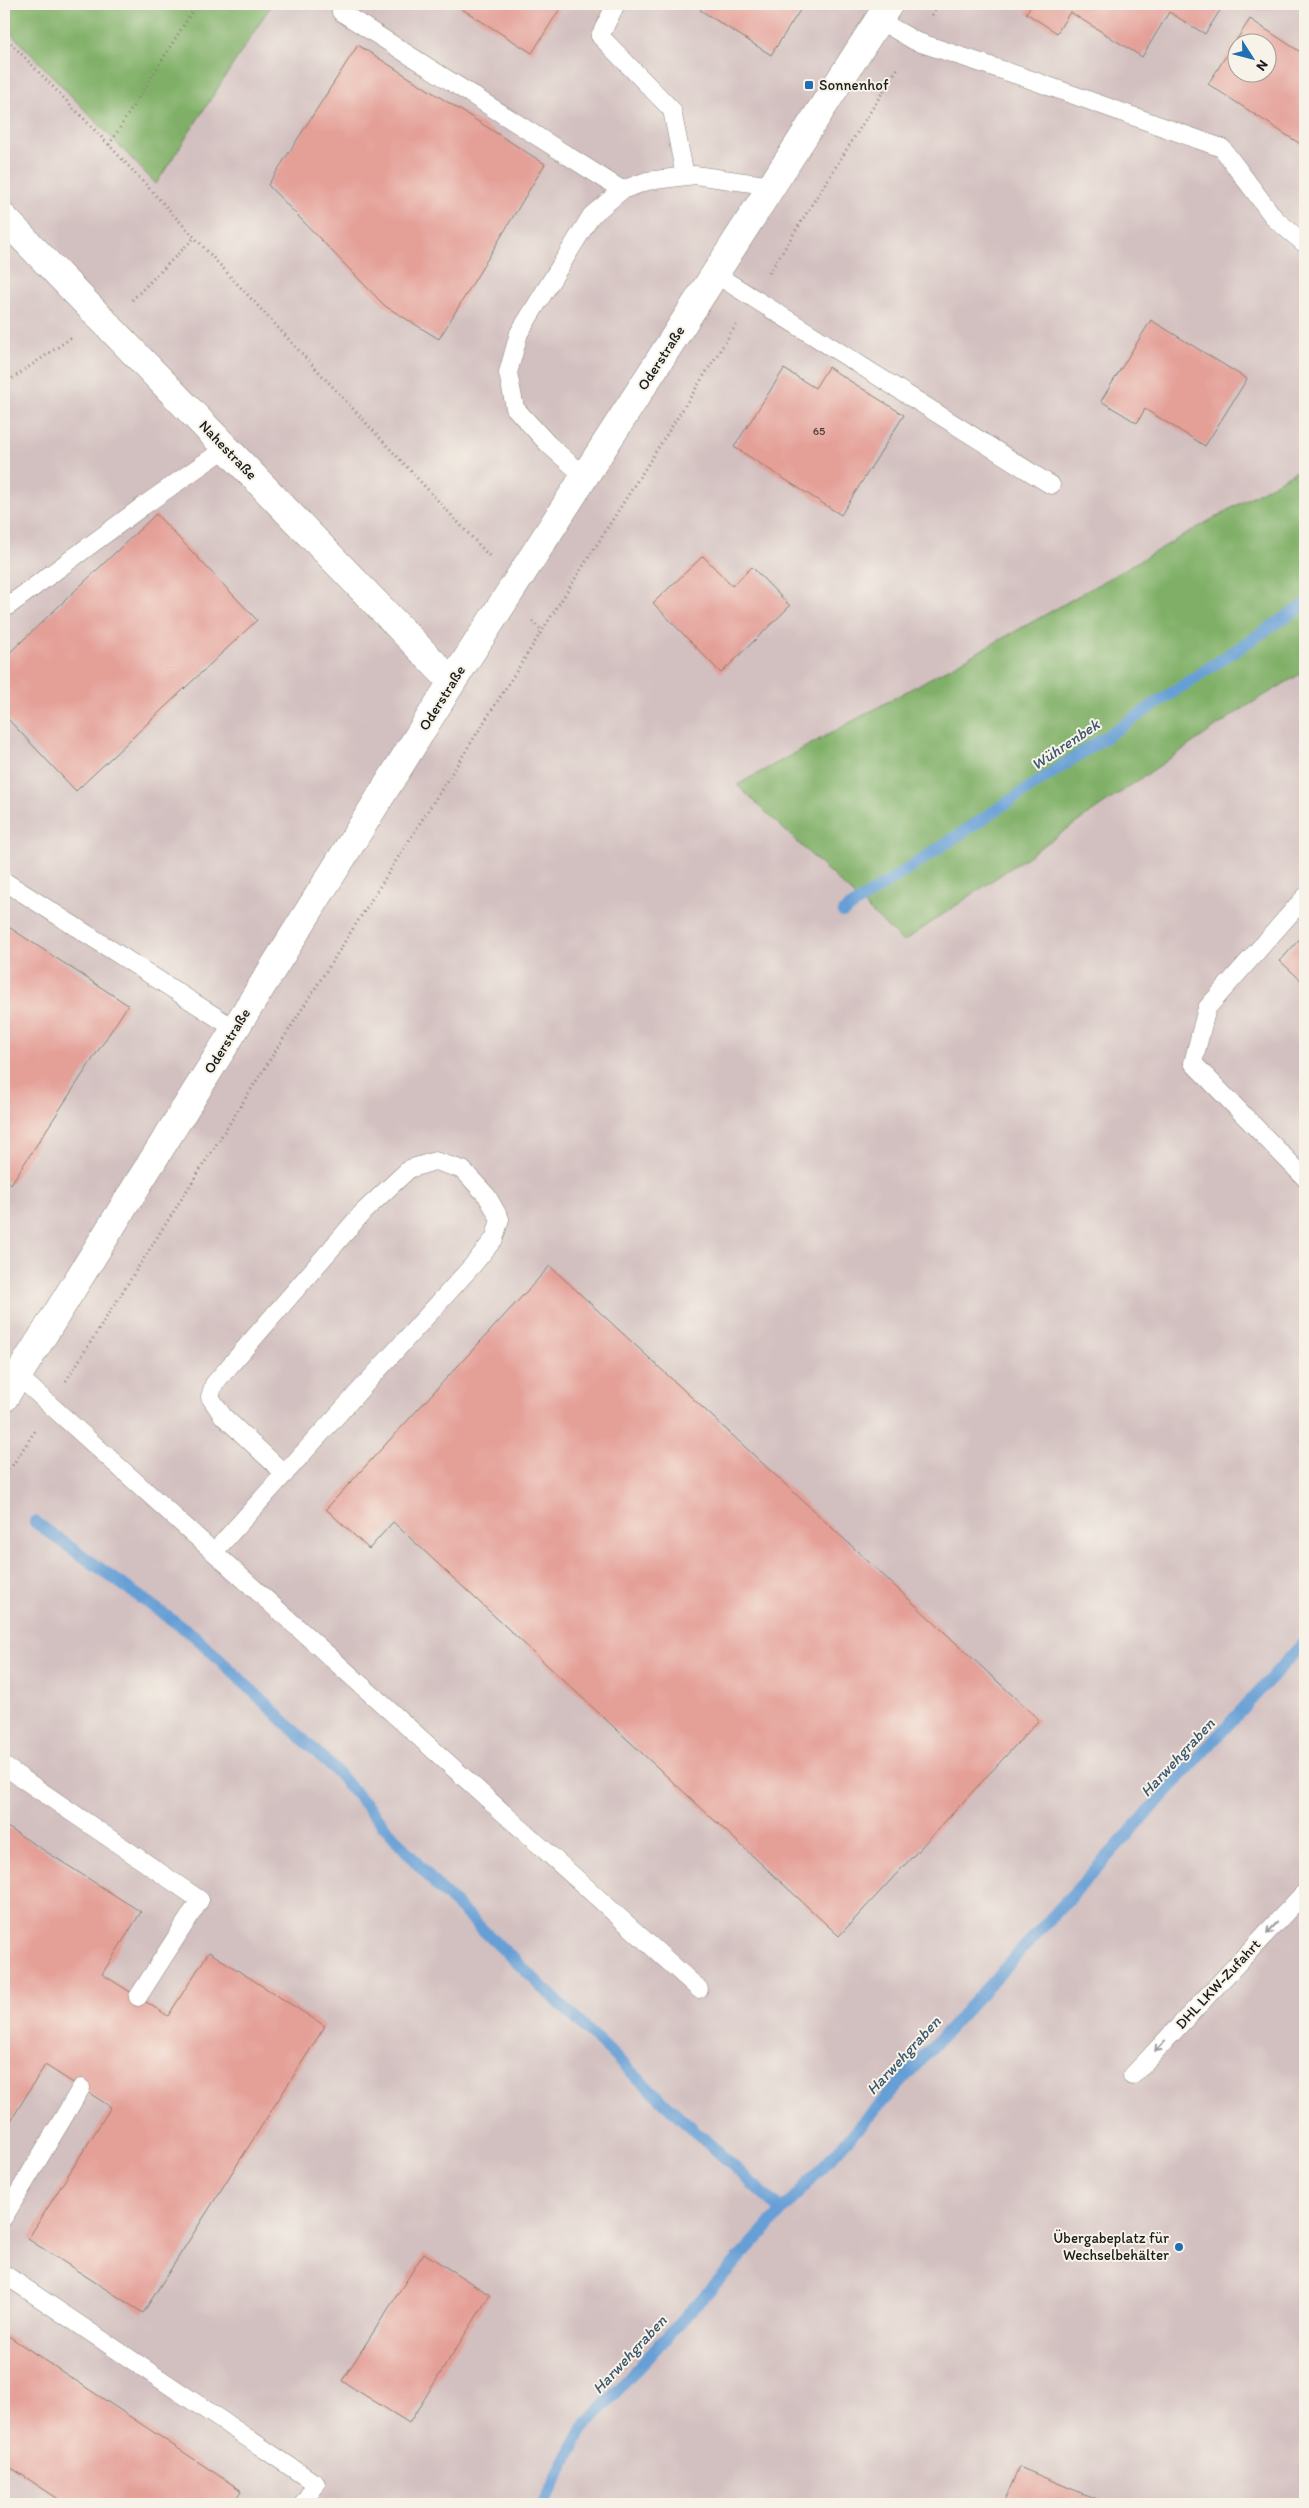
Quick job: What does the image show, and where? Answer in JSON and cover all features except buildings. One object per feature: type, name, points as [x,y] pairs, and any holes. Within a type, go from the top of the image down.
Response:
[{"type":"street","name":"Oderstraße","points":[[11,1387],[452,682],[884,12]]},
{"type":"street","name":"Nahestraße","points":[[4,218],[452,682]]},
{"type":"lane","points":[[616,4],[600,36],[672,110],[685,176]]},
{"type":"lane","points":[[341,12],[622,190]]},
{"type":"lane","points":[[884,12],[915,41],[1026,78],[1222,148],[1275,220],[1305,244]]},
{"type":"lane","points":[[585,477],[548,444],[514,408],[508,373],[519,334],[592,216],[622,190],[648,181],[696,175],[772,186]]},
{"type":"lane","points":[[715,274],[1051,485]]},
{"type":"lane","points":[[4,609],[143,506],[226,448]]},
{"type":"lane","points":[[4,881],[235,1029]]},
{"type":"lane","points":[[1305,897],[1207,1008],[1193,1063],[1305,1178]]},
{"type":"lane","points":[[214,1552],[285,1474],[472,1266],[494,1239],[500,1219],[487,1196],[463,1170],[435,1161],[409,1169],[364,1212],[214,1384],[210,1397],[223,1416],[285,1474]]},
{"type":"lane","points":[[11,1387],[51,1405],[699,1989]]},
{"type":"lane","points":[[4,1766],[200,1900],[138,1997]]},
{"type":"lane","name":"DHL LKW-Zufahrt","points":[[1132,2076],[1305,1892]]},
{"type":"lane","points":[[4,2217],[81,2088]]},
{"type":"lane","points":[[4,2274],[316,2484],[303,2504]]},
{"type":"path","points":[[108,145],[197,4]]},
{"type":"path","points":[[4,1478],[938,4]]},
{"type":"path","points":[[4,36],[108,145],[491,557],[508,596],[542,631]]},
{"type":"path","points":[[4,384],[68,340],[107,325],[194,238]]},
{"type":"shaded area","points":[[4,4],[1305,4],[1305,2504],[4,2504]]},
{"type":"green space","points":[[4,4],[272,4],[156,184],[4,26]]},
{"type":"green space","points":[[1305,466],[1305,671],[1242,709],[903,942],[737,785],[1043,616]]},
{"type":"waterway","name":"Wührenbek","points":[[843,912],[1305,604]]},
{"type":"waterway","points":[[35,1522],[196,1637],[334,1769],[438,1887],[627,2068],[782,2211]]},
{"type":"waterway","name":"Harwehgraben","points":[[543,2504],[583,2428],[1305,1641]]},
{"type":"place","name":"Sonnenhof","points":[[809,85]]},
{"type":"place","name":"Übergabeplatz für Wechselbehälter","points":[[1179,2247]]}]
